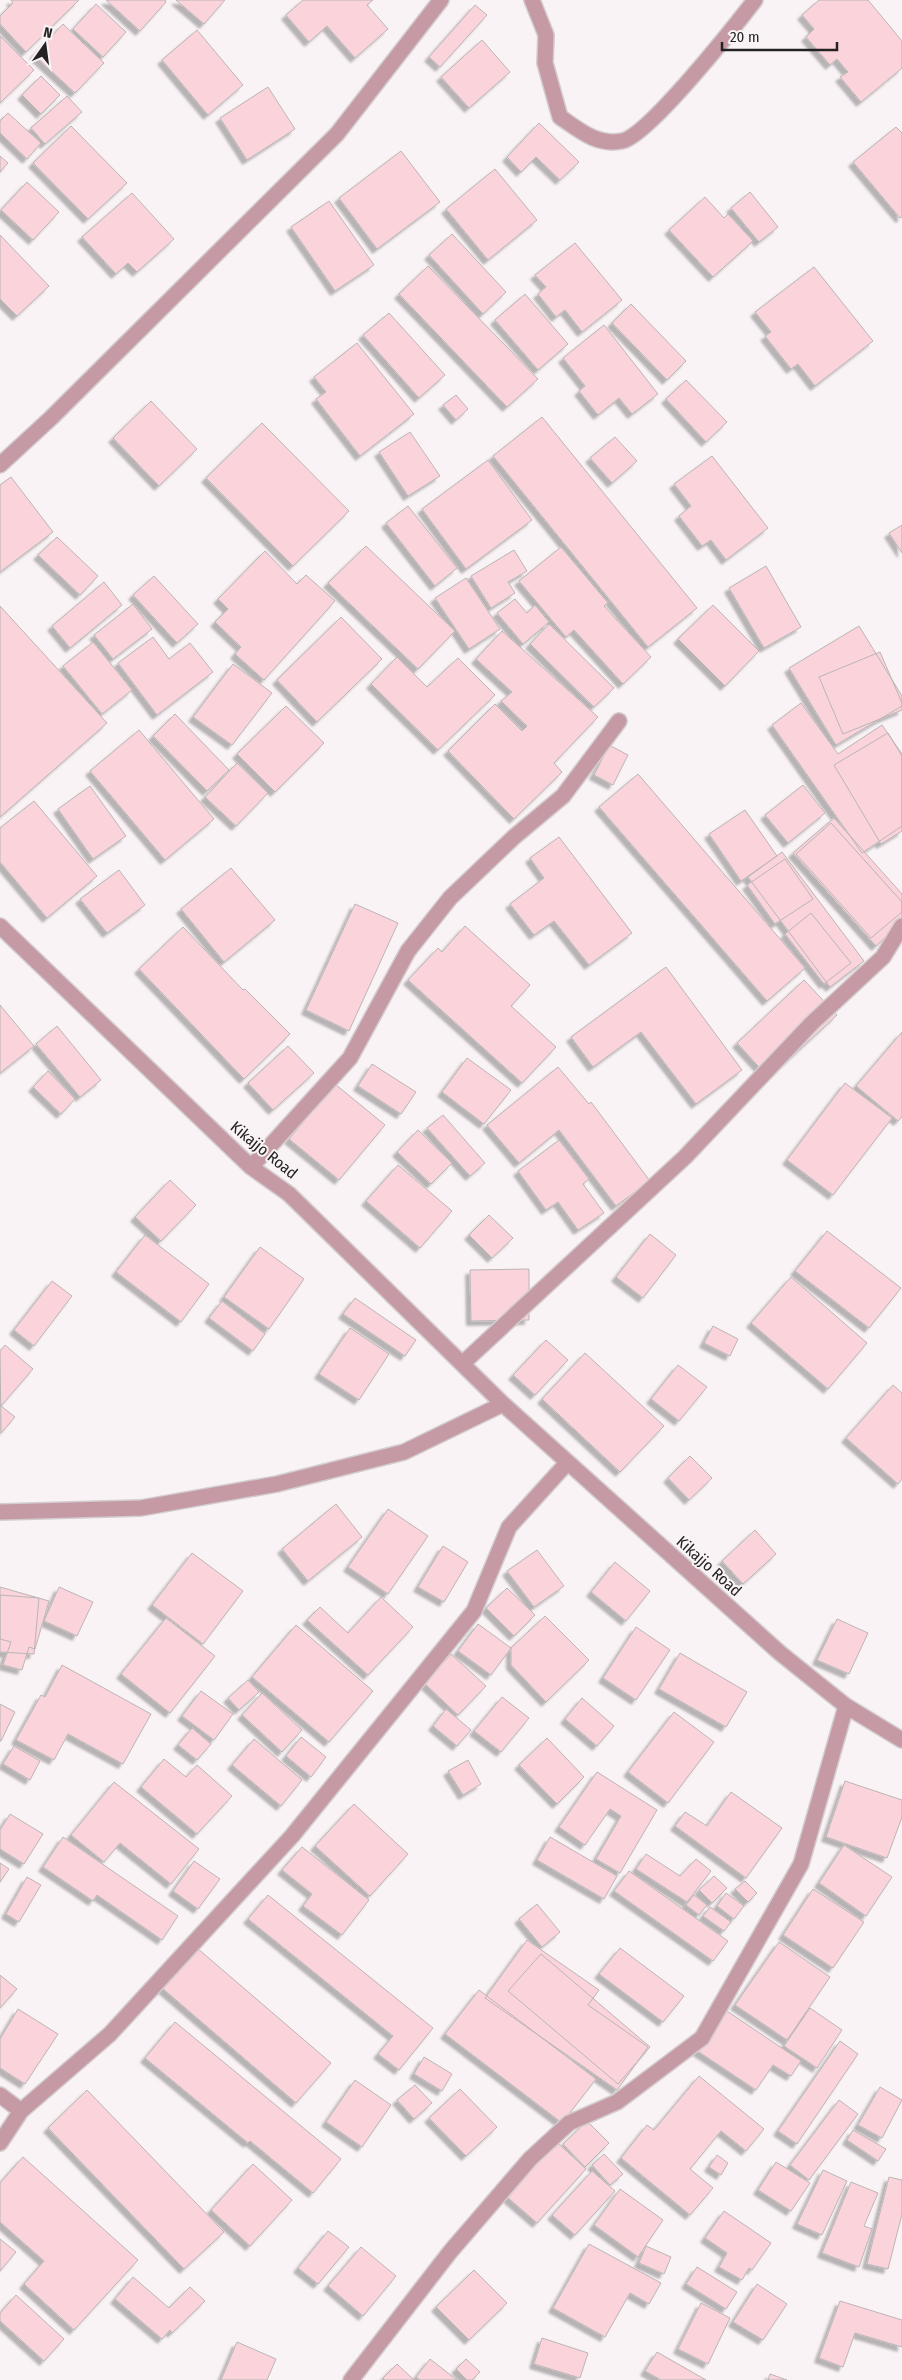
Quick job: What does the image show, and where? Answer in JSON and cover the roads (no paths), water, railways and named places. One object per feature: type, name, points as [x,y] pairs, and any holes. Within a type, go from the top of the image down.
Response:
[{"type":"street","points":[[532,0],[546,35],[545,63],[560,117],[592,139],[623,141],[646,126],[729,33],[754,0]]},
{"type":"street","points":[[0,465],[51,418],[337,134],[435,2]]},
{"type":"street","points":[[251,1167],[350,1058],[408,951],[450,898],[514,837],[563,796],[619,721]]},
{"type":"street","name":"Kikajjo Road","points":[[0,926],[251,1167],[289,1194],[462,1364],[567,1463],[780,1653],[846,1706],[902,1740]]},
{"type":"street","points":[[462,1364],[685,1157],[812,1024],[883,957],[902,926]]},
{"type":"street","points":[[0,1512],[141,1508],[277,1484],[404,1452],[504,1404]]},
{"type":"street","points":[[0,2143],[21,2111],[110,2034],[292,1836],[474,1612],[509,1527],[567,1463]]},
{"type":"street","points":[[351,2380],[450,2252],[530,2158],[569,2123],[617,2102],[702,2038],[801,1864],[846,1706]]},
{"type":"street","points":[[0,2095],[21,2111]]}]
